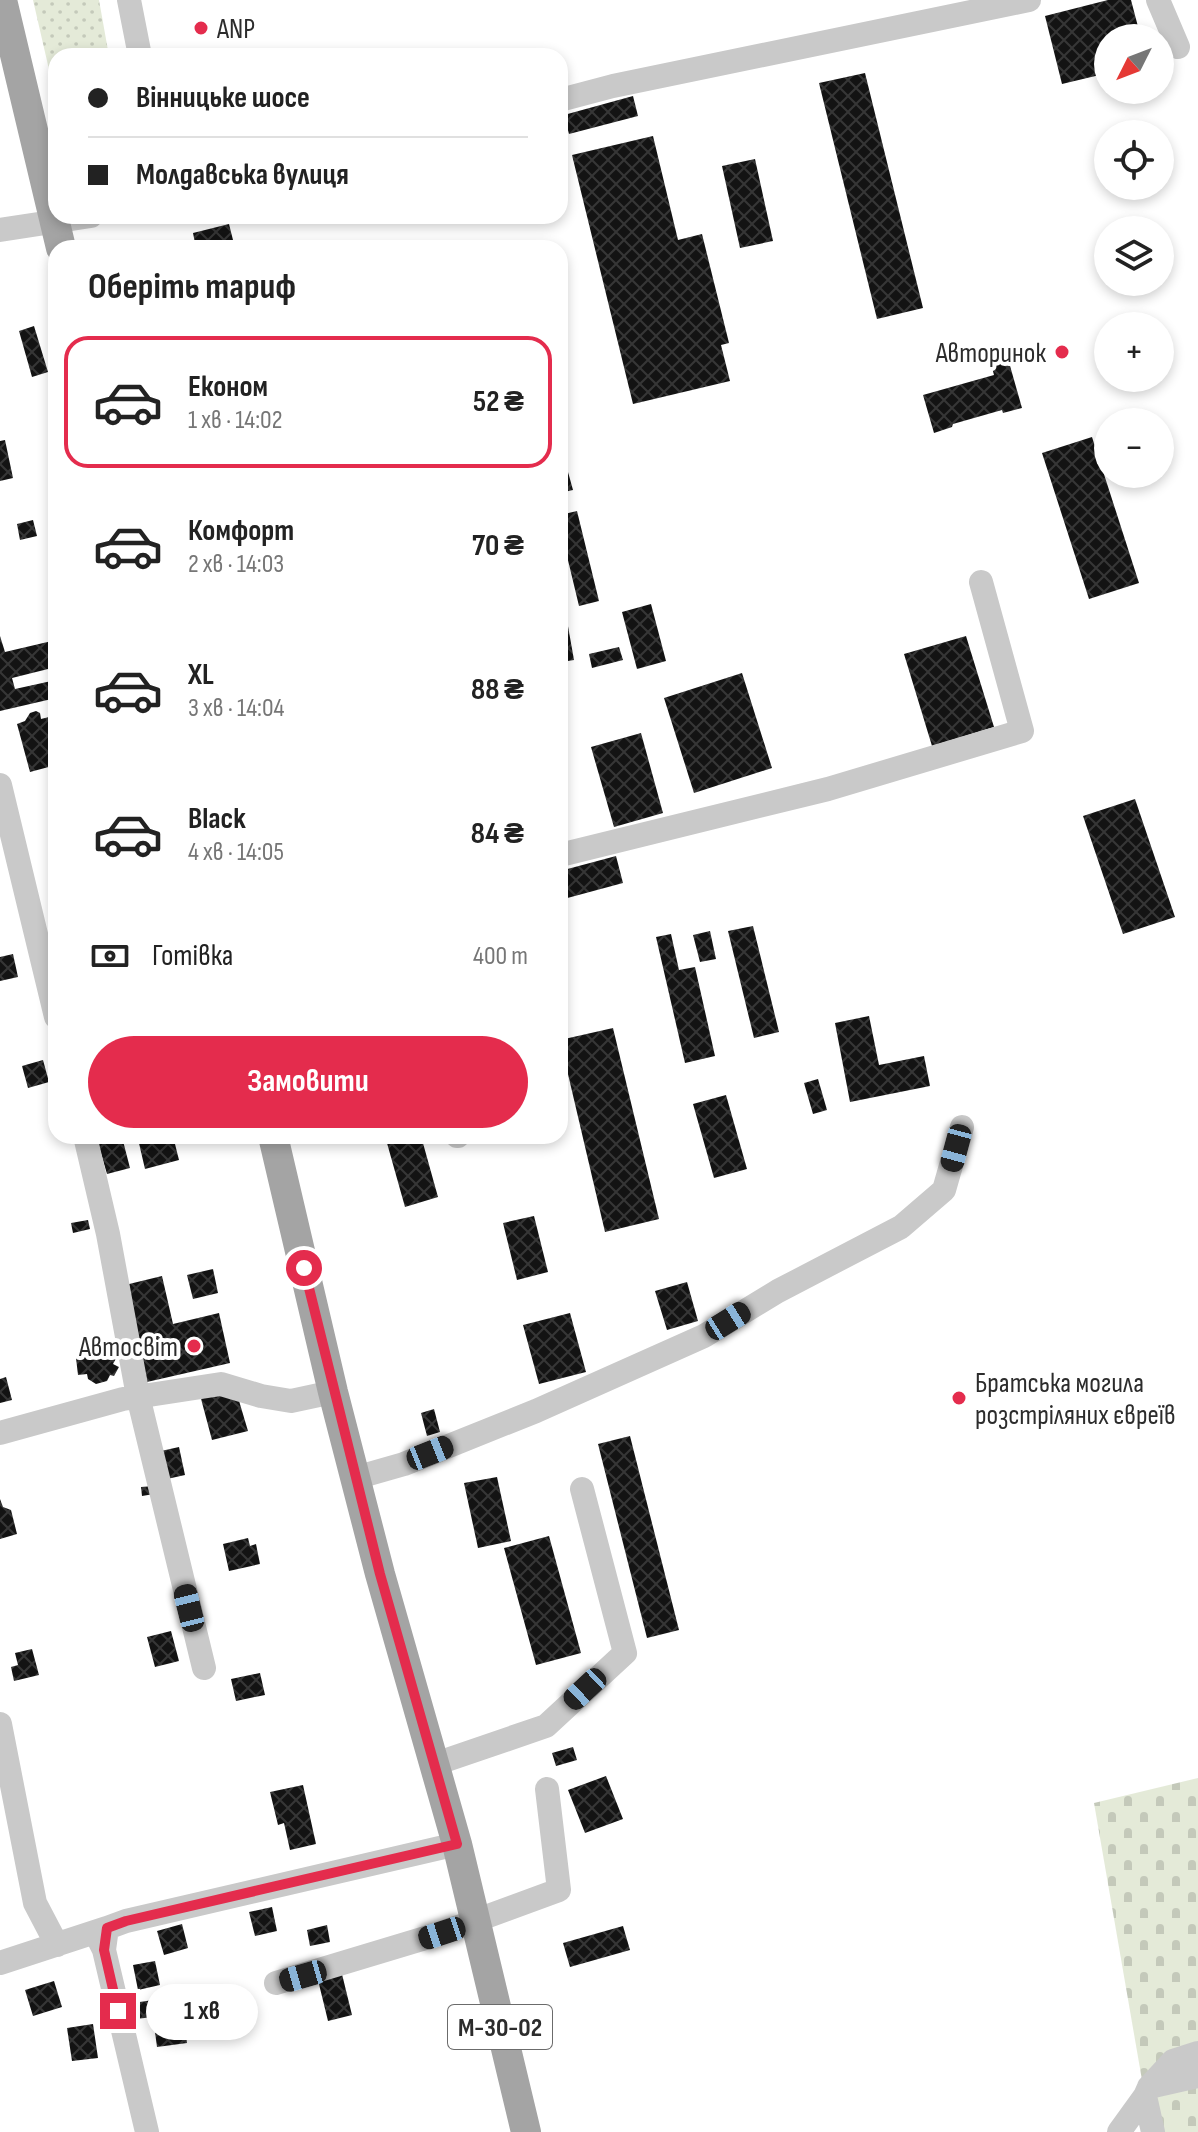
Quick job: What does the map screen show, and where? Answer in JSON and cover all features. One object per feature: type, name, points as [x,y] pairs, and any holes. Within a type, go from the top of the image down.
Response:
[{"type":"main road","points":[[2,0],[48,143]]},
{"type":"main road","name":"М-30-02","points":[[275,1144],[333,1392],[457,1844],[526,2132]]},
{"type":"street","points":[[129,0],[138,48]]},
{"type":"street","points":[[568,98],[1029,0]]},
{"type":"street","points":[[1158,0],[1178,47]]},
{"type":"street","points":[[0,230],[74,224]]},
{"type":"street","points":[[568,853],[828,789],[1022,731],[981,582]]},
{"type":"street","points":[[0,785],[48,984]]},
{"type":"street","points":[[355,1478],[404,1464],[536,1411],[704,1336],[778,1291],[901,1227],[944,1190],[962,1127]]},
{"type":"street","points":[[87,1144],[108,1234],[138,1396],[204,1668]]},
{"type":"street","points":[[0,1433],[138,1396],[221,1384],[291,1401],[333,1392]]},
{"type":"street","points":[[435,1764],[546,1726],[625,1653],[582,1489]]},
{"type":"street","points":[[0,1724],[35,1903],[57,1945]]},
{"type":"street","points":[[276,1983],[356,1961],[559,1890],[547,1789]]},
{"type":"street","points":[[0,1963],[57,1945],[102,1937],[126,1921],[457,1844]]},
{"type":"street","points":[[102,1937],[147,2132]]},
{"type":"street","points":[[1119,2132],[1147,2091],[1173,2061],[1198,2053]]},
{"type":"street","points":[[1147,2091],[1198,2076]]},
{"type":"street","points":[[1147,2091],[1153,2132]]},
{"type":"green space","points":[[33,0],[99,0],[108,48],[48,48],[48,65]]},
{"type":"green space","points":[[1198,1778],[1198,2132],[1151,2132],[1094,1803]]},
{"type":"building","points":[[1108,0],[1131,0],[1137,24],[1094,24],[1094,76],[1062,84],[1045,16]]},
{"type":"building","points":[[865,73],[923,308],[877,319],[819,83]]},
{"type":"building","points":[[633,96],[638,116],[569,134],[568,114]]},
{"type":"building","points":[[653,136],[678,240],[702,234],[729,343],[721,345],[730,381],[633,404],[572,155]]},
{"type":"building","points":[[755,159],[773,241],[740,248],[722,166]]},
{"type":"building","points":[[229,224],[233,240],[194,240],[193,233]]},
{"type":"building","points":[[34,326],[48,372],[32,377],[19,331]]},
{"type":"building","points":[[1005,348],[1022,408],[1003,413],[1002,410],[953,424],[934,433],[923,395],[994,375],[988,353]]},
{"type":"building","points":[[1092,437],[1094,488],[1108,488],[1139,583],[1089,599],[1042,453]]},
{"type":"building","points":[[5,440],[13,478],[0,481],[0,441]]},
{"type":"building","points":[[568,472],[573,490],[568,491]]},
{"type":"building","points":[[577,511],[599,601],[579,606],[568,560],[568,513]]},
{"type":"building","points":[[33,520],[37,536],[20,540],[17,524]]},
{"type":"building","points":[[651,604],[666,661],[637,669],[622,612]]},
{"type":"building","points":[[568,626],[574,660],[568,661]]},
{"type":"building","points":[[0,636],[5,652],[48,642],[48,669],[12,678],[15,689],[48,682],[48,700],[0,711]]},
{"type":"building","points":[[966,636],[994,727],[932,746],[904,654]]},
{"type":"building","points":[[619,647],[623,660],[592,668],[589,654]]},
{"type":"building","points":[[742,673],[772,768],[694,793],[664,698]]},
{"type":"building","points":[[36,711],[41,719],[48,717],[48,767],[30,772],[17,724],[25,721],[30,713]]},
{"type":"building","points":[[641,733],[663,813],[614,827],[591,747]]},
{"type":"building","points":[[1135,799],[1175,917],[1123,934],[1083,816]]},
{"type":"building","points":[[616,856],[623,883],[568,898],[568,869]]},
{"type":"building","points":[[753,926],[779,1032],[754,1038],[728,931]]},
{"type":"building","points":[[710,931],[716,959],[700,962],[693,935]]},
{"type":"building","points":[[671,934],[679,970],[695,967],[715,1056],[685,1063],[656,937]]},
{"type":"building","points":[[13,954],[18,977],[0,981],[0,957]]},
{"type":"building","points":[[869,1016],[879,1065],[924,1056],[930,1086],[850,1102],[835,1023]]},
{"type":"building","points":[[613,1028],[659,1219],[605,1232],[568,1074],[568,1038]]},
{"type":"building","points":[[43,1060],[48,1082],[28,1088],[22,1066]]},
{"type":"building","points":[[818,1079],[827,1110],[813,1114],[804,1083]]},
{"type":"building","points":[[726,1095],[747,1169],[714,1178],[693,1104]]},
{"type":"building","points":[[98,1144],[124,1144],[130,1168],[107,1174]]},
{"type":"building","points":[[139,1144],[175,1144],[179,1160],[145,1169]]},
{"type":"building","points":[[387,1144],[423,1144],[438,1197],[405,1207]]},
{"type":"building","points":[[534,1216],[548,1272],[517,1280],[503,1223]]},
{"type":"building","points":[[88,1220],[90,1229],[73,1233],[71,1223]]},
{"type":"building","points":[[213,1269],[218,1293],[193,1299],[187,1275]]},
{"type":"building","points":[[162,1276],[173,1324],[219,1313],[230,1363],[147,1382],[125,1285]]},
{"type":"building","points":[[687,1282],[698,1321],[667,1330],[655,1291]]},
{"type":"building","points":[[570,1313],[586,1372],[539,1384],[523,1325]]},
{"type":"building","points":[[110,1346],[118,1355],[113,1364],[119,1367],[114,1376],[110,1375],[107,1381],[96,1384],[88,1379],[87,1374],[78,1375],[76,1358],[85,1357],[84,1350]]},
{"type":"building","points":[[6,1377],[12,1400],[0,1403],[0,1379]]},
{"type":"building","points":[[237,1394],[248,1431],[212,1440],[200,1395]]},
{"type":"building","points":[[434,1409],[440,1432],[427,1436],[421,1413]]},
{"type":"building","points":[[630,1436],[679,1630],[647,1638],[598,1444]]},
{"type":"building","points":[[179,1447],[185,1475],[167,1479],[161,1451]]},
{"type":"building","points":[[497,1477],[511,1541],[478,1548],[464,1483]]},
{"type":"building","points":[[153,1486],[154,1494],[142,1496],[141,1487]]},
{"type":"building","points":[[0,1499],[3,1507],[11,1510],[17,1534],[0,1539]]},
{"type":"building","points":[[549,1536],[581,1653],[536,1665],[504,1548]]},
{"type":"building","points":[[248,1538],[250,1546],[256,1544],[260,1564],[229,1571],[223,1544]]},
{"type":"building","points":[[171,1631],[179,1661],[155,1667],[147,1637]]},
{"type":"building","points":[[32,1649],[39,1675],[14,1681],[11,1667],[18,1665],[15,1653]]},
{"type":"building","points":[[260,1673],[265,1695],[236,1701],[231,1679]]},
{"type":"building","points":[[573,1747],[577,1760],[556,1766],[552,1753]]},
{"type":"building","points":[[606,1776],[623,1819],[585,1833],[568,1790]]},
{"type":"building","points":[[303,1785],[316,1844],[290,1850],[284,1823],[278,1825],[270,1792]]},
{"type":"building","points":[[272,1907],[277,1931],[255,1936],[249,1912]]},
{"type":"building","points":[[182,1924],[188,1948],[164,1955],[157,1931]]},
{"type":"building","points":[[327,1925],[330,1942],[310,1946],[307,1930]]},
{"type":"building","points":[[623,1926],[630,1950],[570,1967],[563,1943]]},
{"type":"building","points":[[155,1961],[160,1985],[138,1990],[133,1965]]},
{"type":"building","points":[[341,1970],[352,2015],[328,2021],[317,1976]]},
{"type":"building","points":[[54,1981],[62,2007],[33,2016],[25,1990]]},
{"type":"building","points":[[230,1985],[235,2006],[221,2010],[216,1989]]},
{"type":"building","points":[[205,1988],[209,2001],[193,2006],[189,1993]]},
{"type":"building","points":[[180,1996],[187,2043],[157,2047],[153,2017],[136,2019],[133,2003]]},
{"type":"building","points":[[93,2024],[98,2058],[72,2061],[67,2028]]},
{"type":"place","name":"ANP","points":[[201,28]]},
{"type":"place","name":"Авторинок","points":[[1062,352]]},
{"type":"place","name":"Автосвіт","points":[[194,1346]]},
{"type":"place","name":"Братська могила розстріляних євреїв","points":[[959,1398]]},
{"type":"route","points":[[118,2011],[104,1950],[107,1928],[457,1844],[380,1574],[304,1268]]}]
